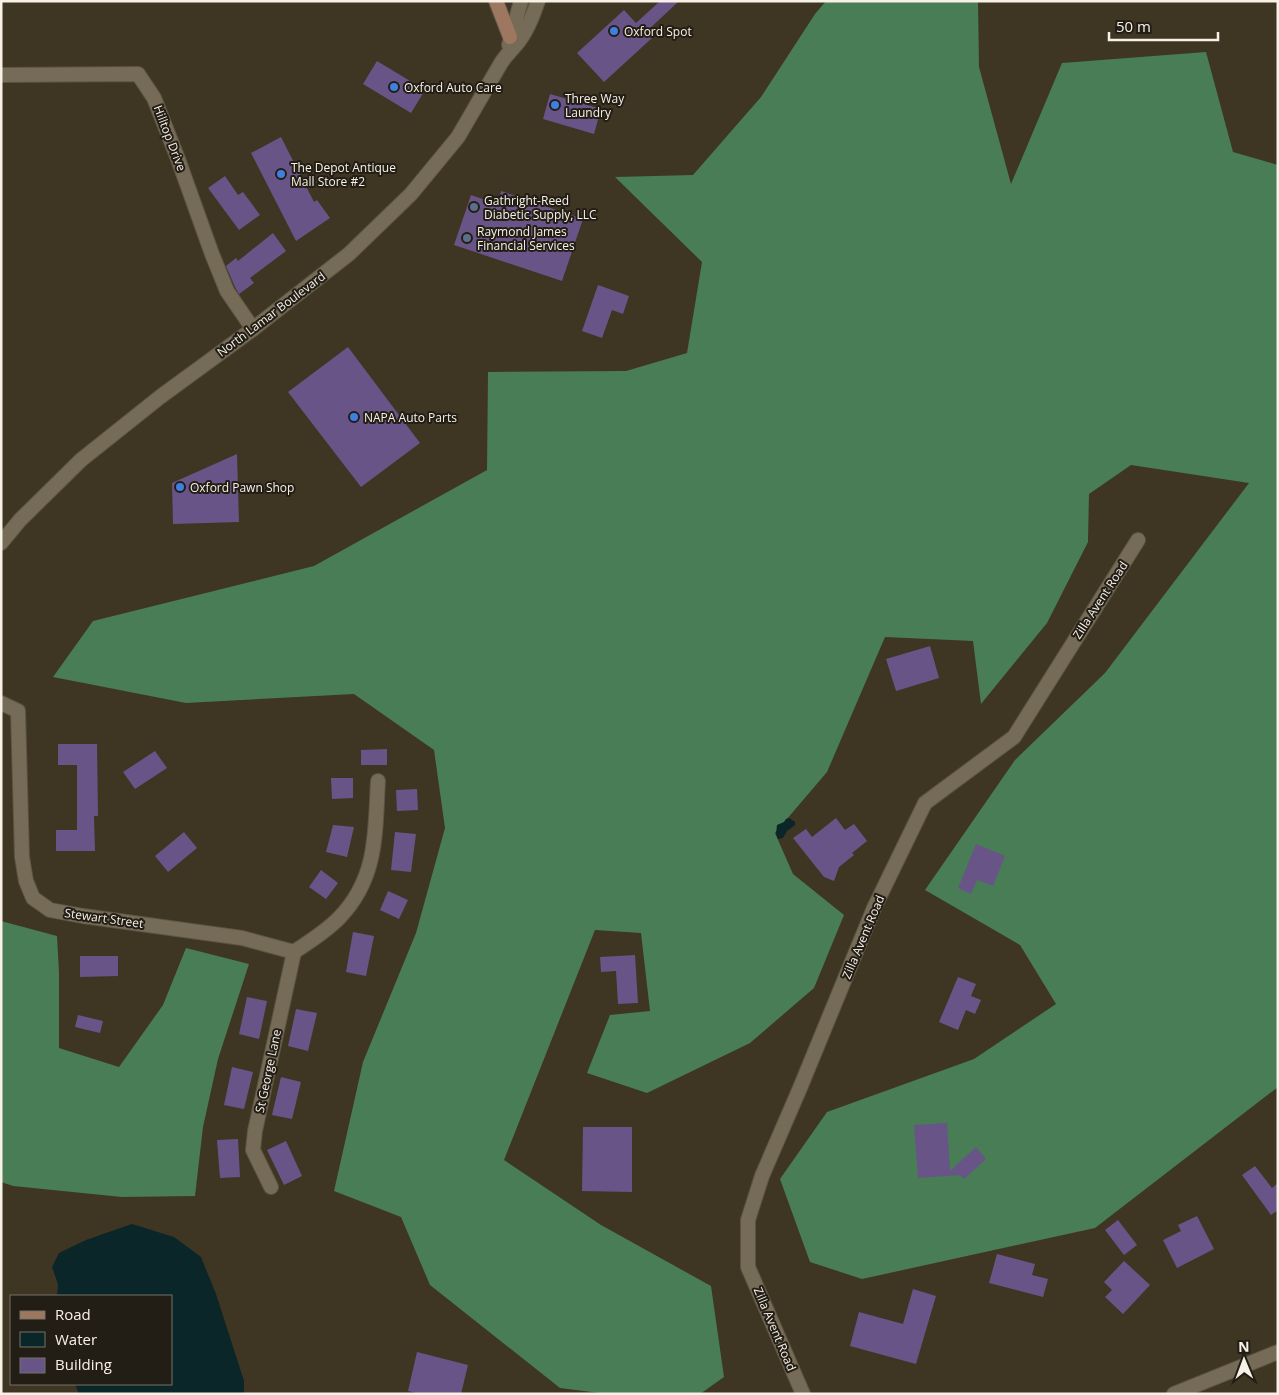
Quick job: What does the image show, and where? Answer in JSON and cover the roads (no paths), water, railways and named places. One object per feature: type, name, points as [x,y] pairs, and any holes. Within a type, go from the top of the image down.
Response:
[{"type":"main road","points":[[496,1],[510,38]]},
{"type":"street","name":"North Lamar Boulevard","points":[[508,53],[510,38],[521,1]]},
{"type":"street","name":"North Lamar Boulevard","points":[[1,543],[20,520],[81,460],[160,397],[253,329],[349,254],[412,194],[458,137],[508,53],[527,28],[538,1]]},
{"type":"street","name":"Hilltop Drive","points":[[1,75],[138,74],[154,98],[227,291],[253,329]]},
{"type":"street","name":"Zilla Avent Road","points":[[803,1394],[748,1267],[748,1220],[762,1176],[874,908],[926,803],[1014,737],[1138,540]]},
{"type":"street","name":"Stewart Street","points":[[1,703],[18,711],[22,857],[26,881],[33,898],[50,910],[242,938],[294,952]]},
{"type":"street","points":[[294,952],[323,932],[340,917],[354,900],[363,883],[371,862],[378,781]]},
{"type":"street","name":"St George Lane","points":[[271,1187],[253,1150],[255,1131],[294,952]]},
{"type":"street","points":[[1174,1394],[1278,1352]]},
{"type":"water","points":[[789,818],[795,822],[795,825],[787,831],[783,838],[778,839],[776,834],[777,825]]},
{"type":"water","points":[[132,1224],[174,1237],[201,1257],[216,1294],[244,1381],[244,1394],[79,1394],[75,1385],[172,1385],[172,1295],[57,1295],[58,1284],[52,1267],[59,1253],[86,1240]]},
{"type":"place","name":"Oxford Spot","points":[[614,31]]},
{"type":"place","name":"Oxford Auto Care","points":[[394,87]]},
{"type":"place","name":"Three Way Laundry","points":[[555,105]]},
{"type":"place","name":"The Depot Antique Mall Store #2","points":[[281,174]]},
{"type":"place","name":"Gathright-Reed Diabetic Supply, LLC","points":[[474,207]]},
{"type":"place","name":"Raymond James Financial Services","points":[[467,238]]},
{"type":"place","name":"NAPA Auto Parts","points":[[354,417]]},
{"type":"place","name":"Oxford Pawn Shop","points":[[180,487]]}]
